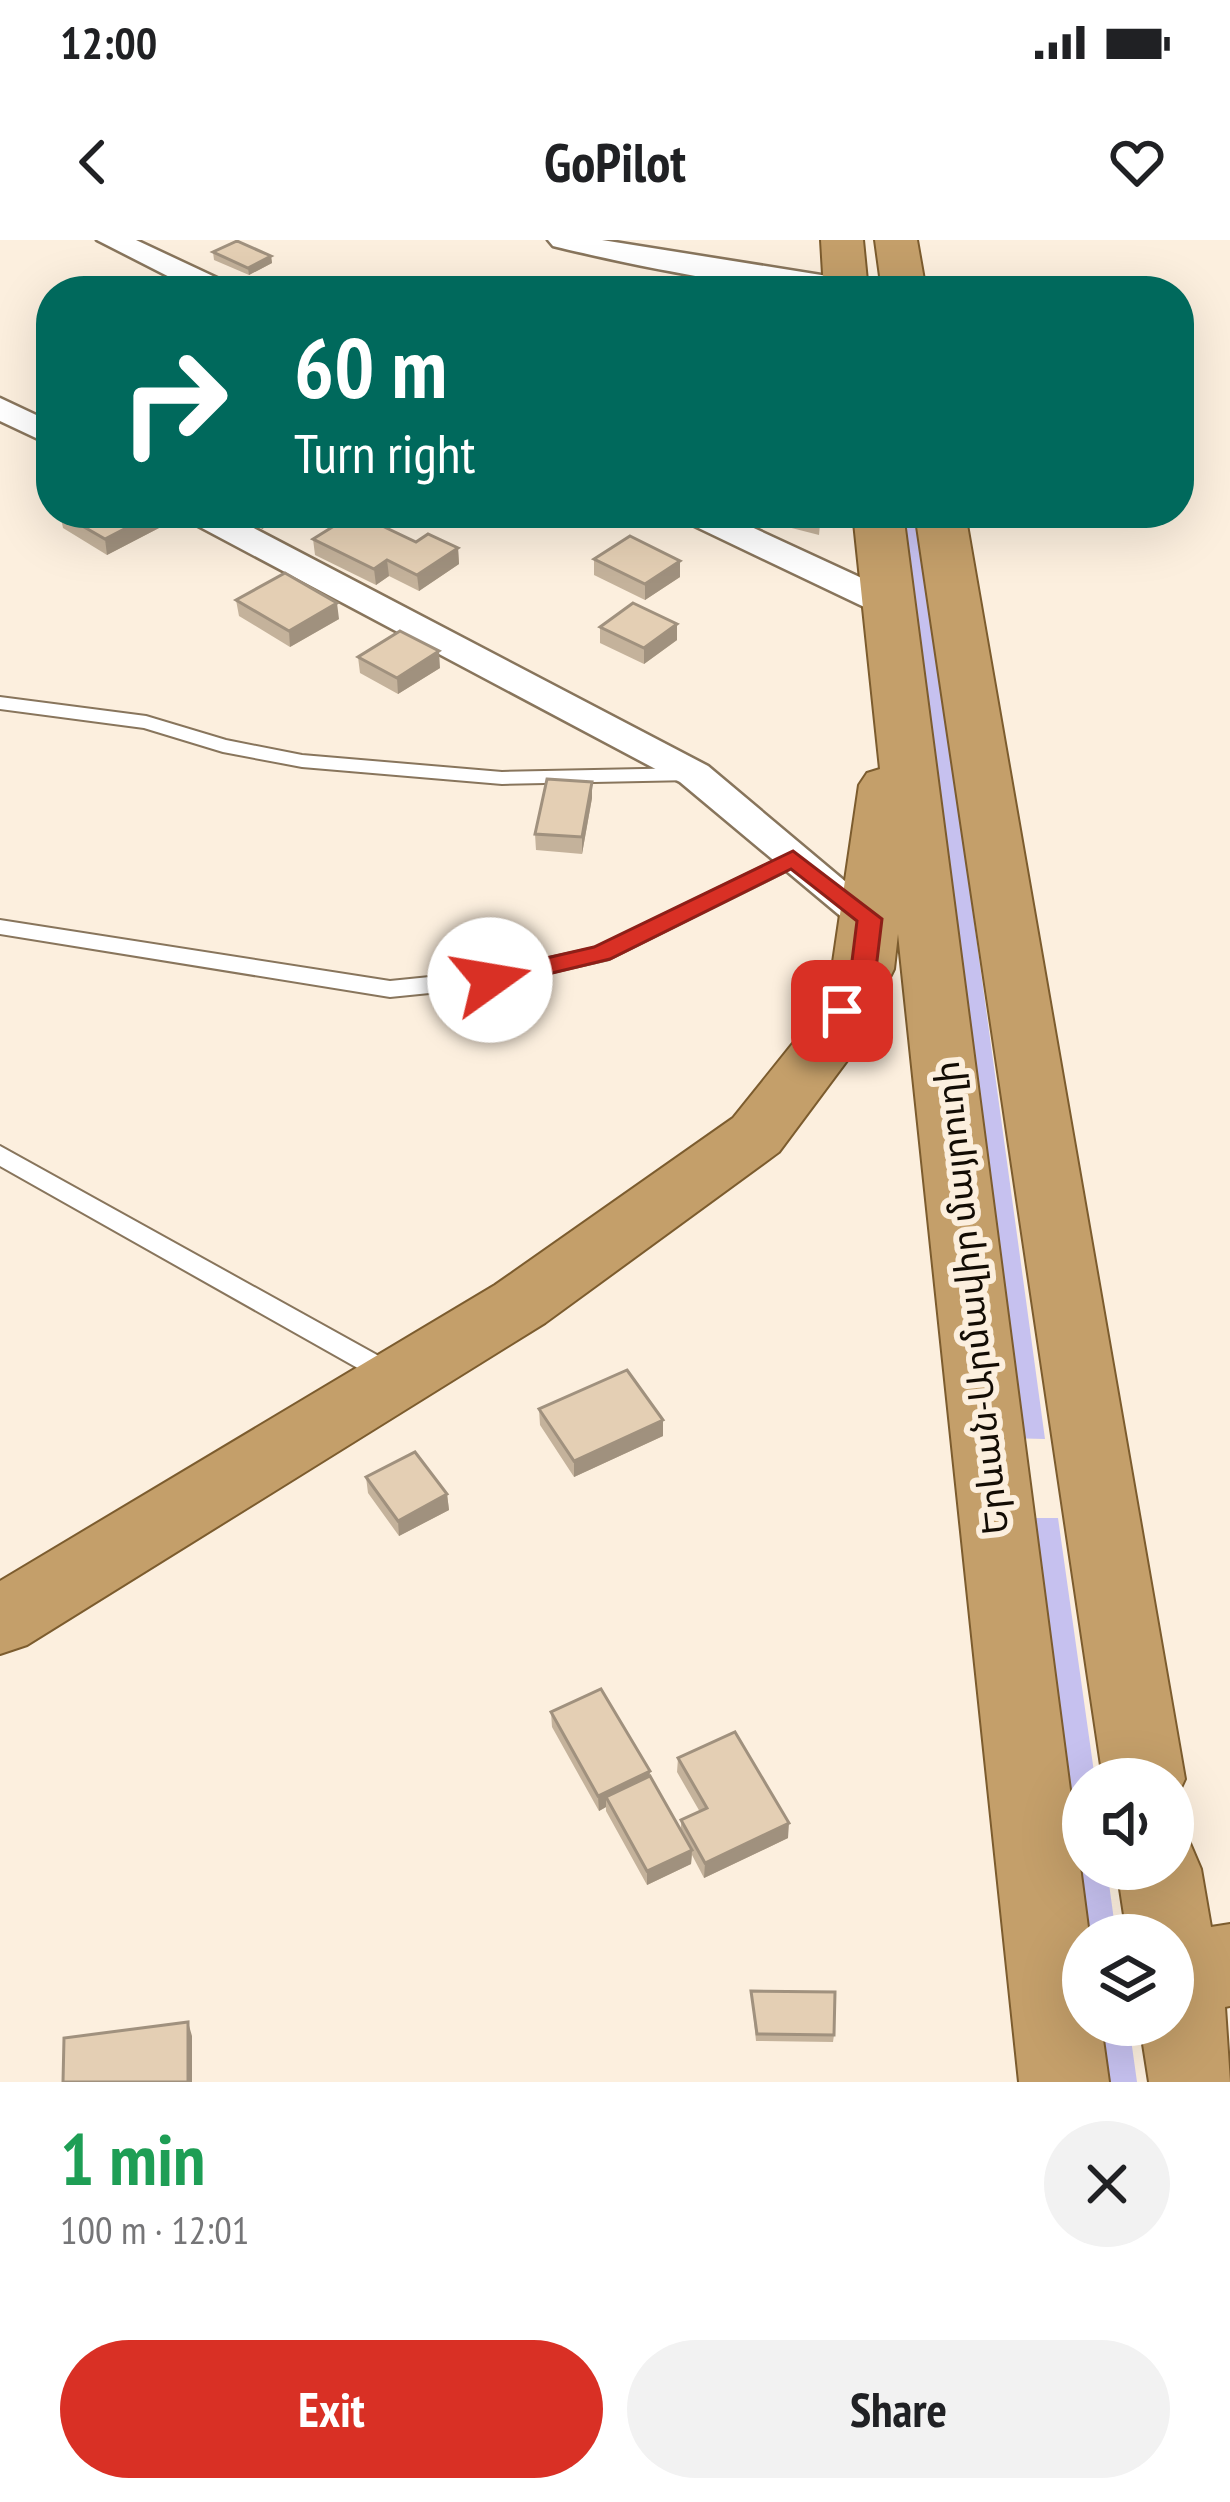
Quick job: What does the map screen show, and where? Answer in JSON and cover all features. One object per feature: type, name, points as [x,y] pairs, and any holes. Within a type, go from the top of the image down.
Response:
[{"type":"highway","points":[[842,240],[845,276]]},
{"type":"highway","points":[[896,240],[902,276]]},
{"type":"highway","name":"Երևան-Արմավիր մայրուղի","points":[[880,528],[1064,2082]]},
{"type":"highway","points":[[942,528],[1141,1758]]},
{"type":"highway","points":[[0,1621],[520,1304],[756,1135],[820,1054],[863,969],[901,681]]},
{"type":"highway","points":[[990,1480],[1011,1463],[1040,1455],[1069,1460],[1096,1480]]},
{"type":"highway","points":[[1192,2046],[1194,2082]]},
{"type":"street","points":[[112,240],[189,276]]},
{"type":"street","points":[[563,240],[770,276]]},
{"type":"street","points":[[0,408],[36,427]]},
{"type":"street","points":[[227,528],[694,774],[870,919]]},
{"type":"street","points":[[726,528],[892,606]]},
{"type":"lane","points":[[0,703],[146,722],[223,746],[322,763],[502,778],[694,774]]},
{"type":"lane","points":[[0,927],[390,989],[490,980],[601,953],[793,859]]},
{"type":"lane","points":[[0,1155],[398,1378]]},
{"type":"shaded area","points":[[897,528],[920,528],[1045,1439],[1001,1438]]},
{"type":"shaded area","points":[[1016,1518],[1058,1518],[1092,1758],[1062,1758],[1062,1883]]},
{"type":"shaded area","points":[[1063,1890],[1110,1890],[1113,1914],[1066,1914]]},
{"type":"shaded area","points":[[1082,2046],[1132,2046],[1137,2082],[1087,2082]]},
{"type":"building","points":[[237,241],[271,256],[248,268],[213,252]]},
{"type":"building","points":[[86,528],[126,528],[105,539]]},
{"type":"building","points":[[331,528],[387,528],[416,542],[428,534],[458,548],[417,575],[387,560],[374,569],[313,539]]},
{"type":"building","points":[[630,536],[680,561],[645,584],[594,559]]},
{"type":"building","points":[[285,573],[337,603],[289,631],[236,600]]},
{"type":"building","points":[[633,603],[677,624],[644,648],[600,627]]},
{"type":"building","points":[[400,631],[439,651],[397,678],[358,657]]},
{"type":"building","points":[[547,779],[592,782],[582,837],[535,834]]},
{"type":"building","points":[[627,1370],[663,1420],[574,1461],[539,1409]]},
{"type":"building","points":[[415,1452],[447,1494],[398,1521],[366,1477]]},
{"type":"building","points":[[601,1689],[650,1771],[598,1796],[551,1712]]},
{"type":"building","points":[[735,1732],[789,1823],[705,1863],[681,1820],[707,1808],[678,1758]]},
{"type":"building","points":[[650,1776],[692,1850],[647,1871],[606,1797]]},
{"type":"building","points":[[751,1991],[835,1992],[834,2035],[757,2034]]},
{"type":"building","points":[[188,2022],[188,2082],[63,2082],[64,2038]]},
{"type":"route","points":[[490,980],[601,953],[793,859],[870,919],[863,969],[842,1011]]}]
